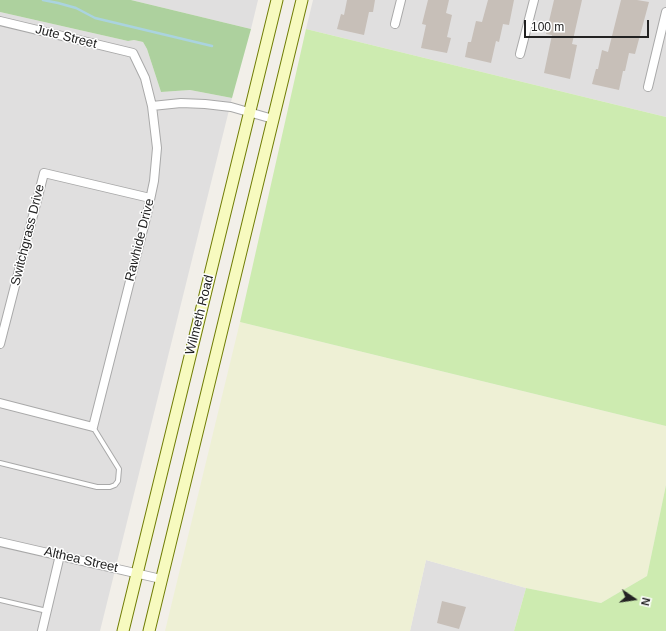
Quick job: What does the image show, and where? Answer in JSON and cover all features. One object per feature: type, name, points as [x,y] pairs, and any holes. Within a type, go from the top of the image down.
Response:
[{"type":"street","name":"Wilmeth Road","points":[[123,631],[277,0]]},
{"type":"street","name":"Wilmeth Road","points":[[149,631],[302,0]]},
{"type":"street","points":[[396,24],[401,0]]},
{"type":"street","points":[[520,54],[534,0]]},
{"type":"street","points":[[648,87],[666,12]]},
{"type":"street","name":"Jute Street","points":[[0,21],[133,53]]},
{"type":"street","name":"Rawhide Drive","points":[[93,426],[154,181],[157,148],[152,106],[145,78],[133,53]]},
{"type":"street","points":[[152,106],[182,103],[205,104],[231,108],[273,119]]},
{"type":"street","name":"Switchgrass Drive","points":[[0,344],[44,173],[150,198]]},
{"type":"street","points":[[0,403],[93,426]]},
{"type":"street","name":"Althea Street","points":[[0,542],[161,579]]},
{"type":"street","points":[[42,631],[60,555]]},
{"type":"lane","points":[[0,463],[97,487],[110,487],[115,485],[118,481],[119,469],[93,426]]},
{"type":"lane","points":[[0,600],[47,611]]},
{"type":"shaded area","points":[[131,0],[258,0],[251,29]]},
{"type":"shaded area","points":[[313,0],[666,0],[666,117],[306,29]]},
{"type":"shaded area","points":[[0,12],[128,41],[134,40],[143,42],[147,49],[161,92],[190,90],[232,98],[100,631],[0,631]]},
{"type":"shaded area","points":[[426,560],[526,588],[514,631],[410,631]]},
{"type":"green space","points":[[0,0],[131,0],[251,29],[232,98],[190,90],[161,92],[147,49],[143,42],[134,40],[128,41],[0,12]]},
{"type":"green space","points":[[306,29],[666,117],[666,426],[240,322]]},
{"type":"green space","points":[[240,322],[666,426],[666,485],[647,576],[601,603],[526,588],[426,560],[410,631],[165,631]]},
{"type":"green space","points":[[666,485],[666,631],[514,631],[526,588],[601,603],[647,576]]},
{"type":"building","points":[[347,0],[375,0],[373,12],[369,12],[364,35],[337,29],[341,14],[344,15]]},
{"type":"building","points":[[428,0],[449,0],[446,13],[452,15],[447,37],[451,38],[447,53],[421,48],[426,25],[422,24]]},
{"type":"building","points":[[488,0],[514,0],[509,25],[503,24],[499,42],[496,41],[491,63],[465,57],[468,42],[471,42],[476,21],[482,22]]},
{"type":"building","points":[[554,0],[582,0],[572,44],[577,45],[570,79],[544,73],[552,35],[546,34]]},
{"type":"building","points":[[621,0],[649,2],[635,54],[629,53],[619,90],[592,84],[596,69],[598,69],[602,50],[608,52]]},
{"type":"building","points":[[442,601],[466,607],[459,629],[437,623]]},
{"type":"waterway","points":[[43,0],[76,8],[95,18],[212,46]]}]
